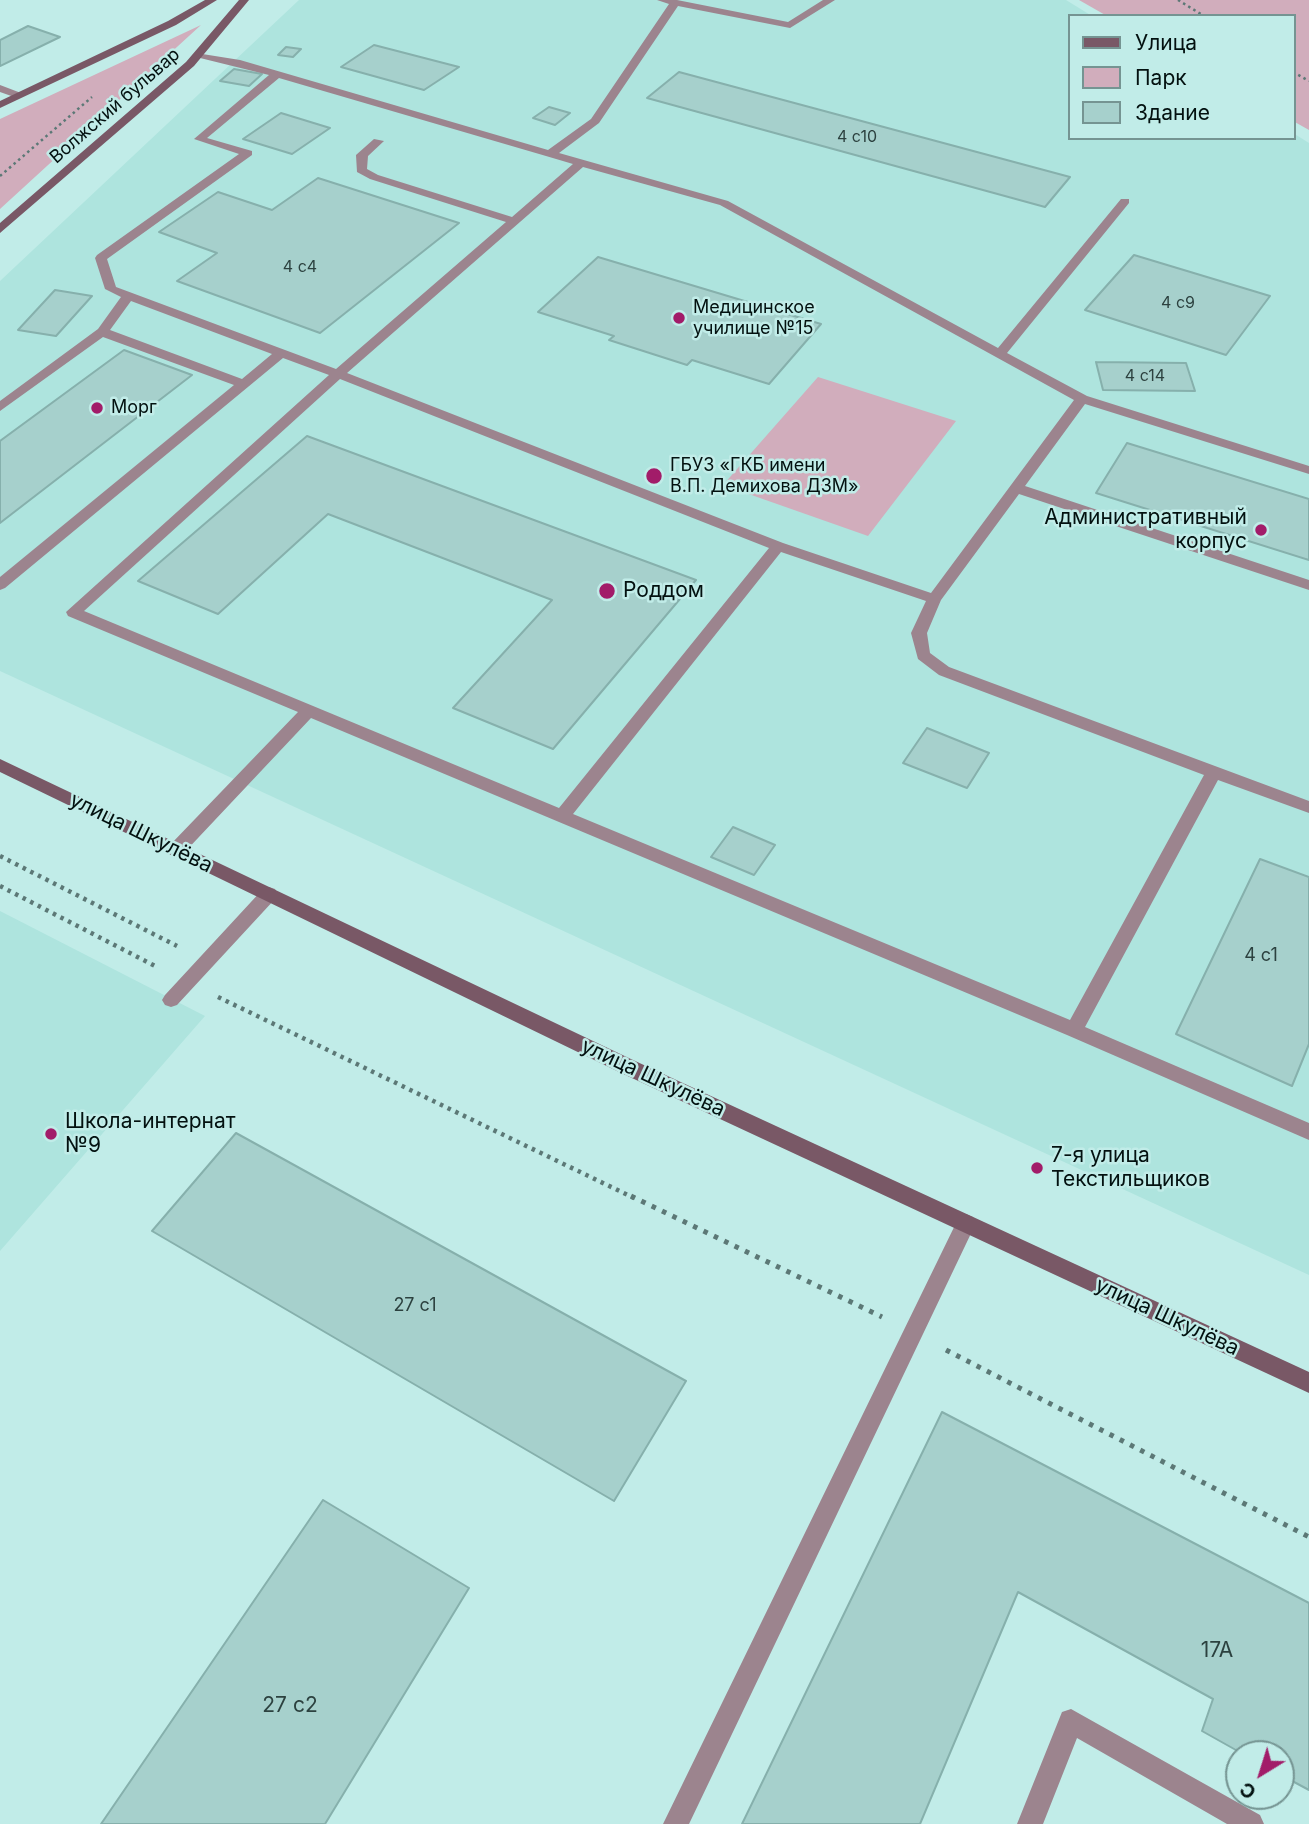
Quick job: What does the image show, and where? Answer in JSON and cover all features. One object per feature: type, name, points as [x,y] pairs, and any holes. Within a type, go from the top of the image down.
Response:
[{"type":"street","name":"Волжский бульвар","points":[[0,105],[172,23],[212,0]]},
{"type":"street","name":"Волжский бульвар","points":[[0,229],[200,55],[244,0]]},
{"type":"street","name":"улица Шкулёва","points":[[0,765],[626,1066],[1309,1383]]},
{"type":"lane","points":[[662,0],[790,25],[830,0]]},
{"type":"lane","points":[[550,154],[594,121],[675,3]]},
{"type":"lane","points":[[200,55],[277,74],[723,204],[1082,399],[1309,470]]},
{"type":"lane","points":[[277,74],[199,139],[248,153],[100,258],[111,289],[338,374],[778,546],[934,599]]},
{"type":"lane","points":[[0,89],[17,95]]},
{"type":"lane","points":[[378,141],[362,155],[361,170],[374,177],[514,221]]},
{"type":"lane","points":[[580,163],[338,374],[73,612],[1074,1030],[1309,1132]]},
{"type":"lane","points":[[999,354],[1125,201]]},
{"type":"lane","points":[[0,407],[102,332],[128,296]]},
{"type":"lane","points":[[102,332],[244,384]]},
{"type":"lane","points":[[0,585],[281,353]]},
{"type":"lane","points":[[1082,399],[934,599],[919,633],[923,655],[944,671],[1309,807]]},
{"type":"lane","points":[[1016,488],[1309,585]]},
{"type":"lane","points":[[562,816],[778,546]]},
{"type":"lane","points":[[176,850],[309,710]]},
{"type":"lane","points":[[1074,1030],[1214,772]]},
{"type":"lane","points":[[171,1000],[269,894]]},
{"type":"lane","points":[[676,1824],[966,1223]]},
{"type":"lane","points":[[1030,1824],[1071,1721],[1251,1824]]},
{"type":"path","points":[[1178,0],[1201,14]]},
{"type":"path","points":[[0,176],[100,90]]},
{"type":"path","points":[[0,856],[208,961]]},
{"type":"path","points":[[0,886],[188,983],[913,1333],[1309,1537]]},
{"type":"shaded area","name":"ГБУЗ «ГКБ имени В.П. Демихова ДЗМ»","points":[[299,0],[1066,0],[1089,14],[1068,14],[1068,140],[1295,140],[1295,134],[1309,143],[1309,1275],[0,671],[0,281]]},
{"type":"shaded area","name":"Школа-интернат №9","points":[[0,911],[205,1016],[0,1251]]},
{"type":"green space","points":[[1079,0],[1309,0],[1309,130],[1295,122],[1295,14],[1104,14]]},
{"type":"green space","points":[[201,25],[0,209],[0,119]]},
{"type":"green space","points":[[818,377],[956,421],[868,536],[723,485]]},
{"type":"building","points":[[28,26],[60,37],[0,66],[0,40]]},
{"type":"building","points":[[374,45],[459,67],[424,90],[341,67]]},
{"type":"building","points":[[286,47],[301,49],[293,57],[278,55]]},
{"type":"building","points":[[234,69],[262,74],[249,86],[220,81]]},
{"type":"building","points":[[679,72],[1070,177],[1045,207],[647,98]]},
{"type":"building","points":[[549,107],[570,113],[555,125],[533,118]]},
{"type":"building","points":[[281,113],[330,128],[292,154],[243,139]]},
{"type":"building","points":[[318,178],[459,223],[320,333],[177,281],[217,253],[159,232],[218,192],[272,210]]},
{"type":"building","points":[[1134,255],[1270,296],[1226,355],[1085,310]]},
{"type":"building","name":"Медицинское училище №15","points":[[598,257],[821,324],[769,384],[692,360],[687,365],[609,340],[614,336],[538,312]]},
{"type":"building","points":[[55,290],[92,296],[56,336],[18,330]]},
{"type":"building","name":"Морг","points":[[124,350],[192,375],[0,523],[0,441]]},
{"type":"building","points":[[1096,362],[1186,363],[1195,391],[1103,390]]},
{"type":"building","name":"Роддом","points":[[307,436],[696,580],[553,749],[453,708],[552,600],[328,514],[218,614],[138,581]]},
{"type":"building","name":"Административный корпус","points":[[1127,443],[1309,499],[1309,560],[1096,493]]},
{"type":"building","points":[[927,728],[989,753],[967,788],[903,763]]},
{"type":"building","points":[[733,827],[775,845],[754,875],[711,857]]},
{"type":"building","points":[[1260,859],[1309,877],[1309,1044],[1292,1086],[1176,1034]]},
{"type":"building","points":[[236,1133],[686,1381],[614,1501],[152,1231]]},
{"type":"building","points":[[942,1412],[1309,1603],[1309,1790],[1295,1782],[1295,1740],[1225,1740],[1225,1744],[1202,1731],[1213,1699],[1018,1592],[920,1824],[742,1824]]},
{"type":"building","points":[[323,1500],[469,1588],[325,1824],[101,1824]]},
{"type":"place","name":"Медицинское училище №15","points":[[679,318]]},
{"type":"place","name":"Морг","points":[[97,408]]},
{"type":"place","name":"ГБУЗ «ГКБ имени В.П. Демихова ДЗМ»","points":[[654,476]]},
{"type":"place","name":"Административный корпус","points":[[1261,530]]},
{"type":"place","name":"Роддом","points":[[607,591]]},
{"type":"place","name":"Школа-интернат №9","points":[[51,1134]]},
{"type":"place","name":"7-я улица Текстильщиков","points":[[1037,1168]]}]
